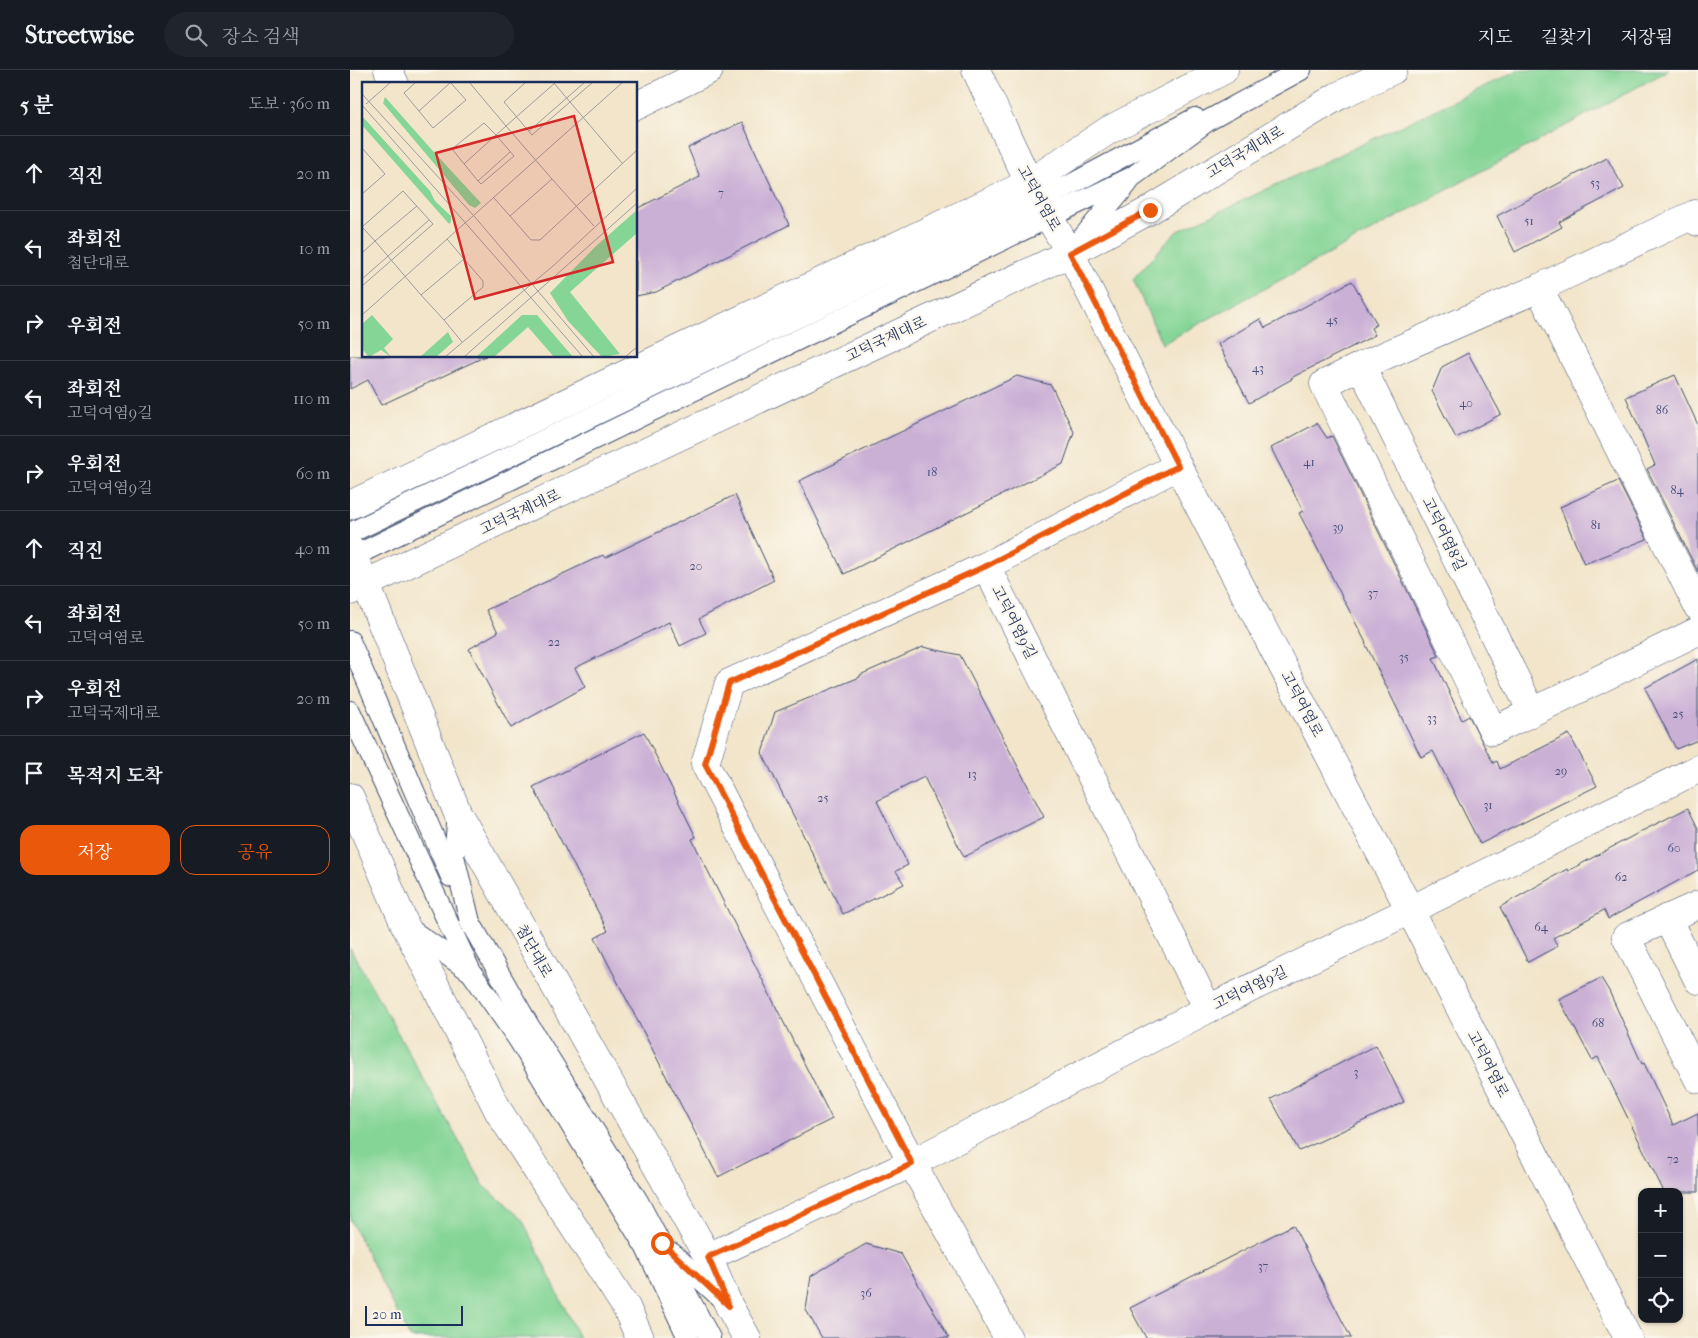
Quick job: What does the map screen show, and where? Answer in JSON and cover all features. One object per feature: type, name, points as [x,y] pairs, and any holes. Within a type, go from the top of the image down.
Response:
[{"type":"street","points":[[388,70],[393,82]]},
{"type":"street","points":[[638,105],[709,70]]},
{"type":"street","name":"고덕여염로","points":[[976,70],[1039,200],[1070,253],[1178,466],[1410,910],[1628,1338]]},
{"type":"street","points":[[350,504],[1039,200],[1108,130],[1224,70]]},
{"type":"street","name":"고덕국제대로","points":[[358,587],[1070,253],[1150,210],[1338,96],[1393,70]]},
{"type":"street","points":[[1698,222],[1695,214],[1539,288],[1324,384],[1493,731],[1698,631]]},
{"type":"street","points":[[1539,288],[1698,608]]},
{"type":"street","name":"고덕여염8길","points":[[1361,366],[1532,712]]},
{"type":"street","points":[[1008,1338],[912,1164],[705,764],[729,683],[986,566],[1178,466]]},
{"type":"street","name":"첨단대로","points":[[351,549],[358,587],[458,814],[708,1257],[729,1306],[747,1338]]},
{"type":"street","name":"고덕여염9길","points":[[986,566],[1208,1009],[1410,910]]},
{"type":"street","points":[[1410,910],[1698,770]]},
{"type":"street","points":[[350,797],[405,925],[499,1112],[626,1307],[640,1338]]},
{"type":"street","points":[[1698,905],[1626,936],[1698,1079]]},
{"type":"street","points":[[1667,918],[1698,980]]},
{"type":"street","points":[[708,1257],[912,1164],[1208,1009]]},
{"type":"lane","points":[[351,549],[1039,200],[1284,70]]},
{"type":"lane","points":[[1070,253],[1132,177],[1209,120],[1301,70]]},
{"type":"lane","points":[[1039,200],[1132,177]]},
{"type":"lane","points":[[350,641],[470,922],[528,1024],[638,1201],[662,1243],[710,1338]]},
{"type":"lane","points":[[350,711],[472,972],[518,1039],[646,1248],[688,1338]]},
{"type":"lane","points":[[458,814],[454,856],[470,922]]},
{"type":"lane","points":[[405,925],[472,972]]},
{"type":"lane","points":[[662,1243],[729,1306],[734,1338]]},
{"type":"green space","points":[[1519,70],[1669,70],[1162,344],[1133,279],[1176,232]]},
{"type":"green space","points":[[350,948],[484,1186],[522,1219],[579,1338],[410,1338],[350,1219]]},
{"type":"building","points":[[742,122],[789,225],[656,292],[638,296],[638,208],[700,177],[688,148]]},
{"type":"building","points":[[1607,158],[1624,188],[1559,222],[1562,227],[1515,252],[1497,216]]},
{"type":"building","points":[[1352,281],[1377,324],[1371,328],[1375,335],[1291,378],[1249,403],[1218,344],[1260,319],[1265,328]]},
{"type":"building","points":[[1468,353],[1501,414],[1456,438],[1432,391],[1442,367]]},
{"type":"building","points":[[350,356],[362,356],[362,358],[482,358],[381,405],[368,380],[350,389]]},
{"type":"building","points":[[1675,375],[1698,425],[1698,572],[1647,469],[1655,465],[1626,397]]},
{"type":"building","points":[[1017,376],[1051,385],[1074,432],[1063,464],[844,574],[799,481]]},
{"type":"building","points":[[1317,423],[1327,438],[1332,436],[1439,656],[1433,658],[1462,720],[1469,716],[1493,763],[1497,761],[1500,769],[1569,734],[1597,786],[1480,844],[1433,751],[1421,757],[1366,643],[1299,513],[1303,511],[1271,448]]},
{"type":"building","points":[[1618,481],[1647,539],[1584,564],[1560,507]]},
{"type":"building","points":[[735,495],[774,580],[699,619],[706,633],[680,646],[669,622],[575,668],[585,687],[511,728],[469,649],[498,632],[486,610],[603,555],[605,558]]},
{"type":"building","points":[[923,647],[960,655],[1044,817],[964,857],[924,777],[877,801],[908,865],[896,871],[904,884],[843,914],[762,753],[775,712],[860,677],[860,675]]},
{"type":"building","points":[[1698,659],[1698,740],[1676,749],[1645,688]]},
{"type":"building","points":[[644,732],[696,837],[692,839],[832,1119],[718,1177],[595,938],[608,931],[533,787]]},
{"type":"building","points":[[1688,808],[1698,828],[1698,870],[1608,919],[1604,910],[1553,938],[1558,946],[1528,962],[1500,907],[1567,869],[1568,871]]},
{"type":"building","points":[[1601,978],[1673,1125],[1698,1113],[1698,1192],[1683,1192],[1683,1188],[1662,1188],[1598,1057],[1592,1060],[1559,999]]},
{"type":"building","points":[[1376,1045],[1404,1102],[1299,1151],[1271,1099]]},
{"type":"building","points":[[1293,1225],[1351,1338],[1146,1338],[1130,1308]]},
{"type":"building","points":[[866,1244],[901,1254],[949,1338],[822,1338],[806,1310],[811,1276]]},
{"type":"route","points":[[662,1243],[729,1306],[708,1257],[912,1164],[705,764],[729,683],[986,566],[1178,466],[1070,253],[1150,210]]}]
